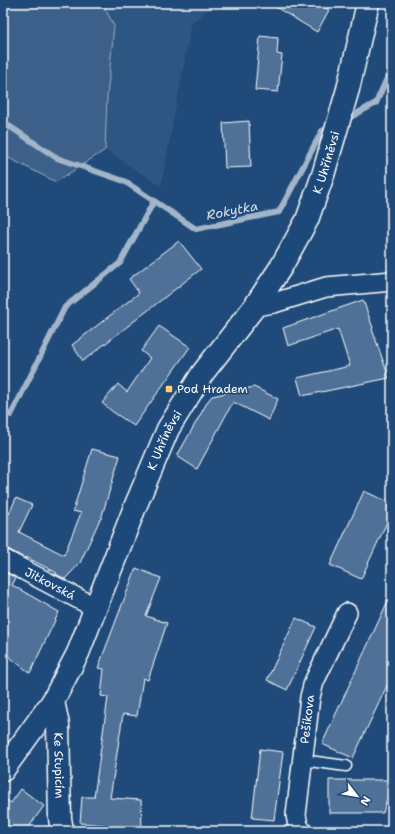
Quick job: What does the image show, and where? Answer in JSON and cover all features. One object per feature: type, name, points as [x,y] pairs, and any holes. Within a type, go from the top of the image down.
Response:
[{"type":"street","name":"K Uhříněvsi","points":[[3,770],[53,701],[78,653],[135,507],[168,429],[202,374],[255,306],[281,267],[307,220],[323,175],[348,88],[368,3]]},
{"type":"street","points":[[255,306],[274,303],[326,287],[392,281]]},
{"type":"street","name":"Jitkovská","points":[[3,559],[96,608]]},
{"type":"street","name":"Pešíkova","points":[[302,831],[298,826],[296,815],[310,697],[314,682],[347,613]]},
{"type":"street","name":"Ke Stupicím","points":[[53,701],[58,725],[60,818],[62,831]]},
{"type":"lane","points":[[302,760],[346,766]]},
{"type":"shaded area","points":[[3,3],[102,3],[114,26],[107,97],[105,150],[56,182],[3,155]]},
{"type":"shaded area","points":[[102,3],[217,3],[192,22],[161,186],[105,150],[107,97],[114,26]]},
{"type":"building","points":[[269,3],[317,3],[329,10],[317,32]]},
{"type":"building","points":[[260,36],[278,38],[277,54],[282,55],[278,92],[255,90]]},
{"type":"building","points":[[249,121],[251,167],[225,168],[223,123]]},
{"type":"building","points":[[179,241],[201,269],[83,361],[72,345],[139,293],[129,279]]},
{"type":"building","points":[[363,300],[389,378],[302,396],[297,378],[350,366],[338,329],[288,346],[283,328]]},
{"type":"building","points":[[159,326],[190,347],[134,426],[102,403],[118,384],[127,392],[150,358],[141,351]]},
{"type":"building","points":[[254,387],[278,399],[269,420],[233,402],[197,469],[177,456],[212,396]]},
{"type":"building","points":[[92,449],[120,456],[101,519],[80,563],[65,579],[56,574],[57,573],[26,557],[26,559],[8,549],[3,548],[3,511],[9,514],[16,498],[32,505],[19,532],[64,555],[81,513],[73,511]]},
{"type":"building","points":[[364,491],[392,504],[392,511],[361,579],[330,565]]},
{"type":"building","points":[[136,568],[161,578],[146,616],[167,623],[148,680],[143,678],[137,716],[123,714],[110,798],[141,800],[142,831],[105,831],[105,825],[80,823],[82,797],[94,797],[108,697],[101,696],[104,669],[98,668]]},
{"type":"building","points":[[3,571],[16,578],[12,585],[59,612],[30,673],[3,652]]},
{"type":"building","points":[[392,592],[392,675],[353,758],[322,744]]},
{"type":"building","points":[[296,618],[316,627],[287,690],[267,680]]},
{"type":"building","points":[[260,749],[283,752],[274,820],[252,818]]},
{"type":"building","points":[[329,780],[392,780],[383,813],[329,813]]},
{"type":"building","points":[[21,789],[44,806],[26,831],[3,831],[3,797],[11,803]]},
{"type":"waterway","name":"Rokytka","points":[[345,120],[376,103],[392,67]]},
{"type":"waterway","name":"Rokytka","points":[[3,122],[57,158],[124,181],[196,229],[279,212],[322,131],[331,127]]},
{"type":"waterway","points":[[3,412],[11,415],[65,307],[120,263],[154,201]]},
{"type":"place","name":"Pod Hradem","points":[[169,389]]}]
